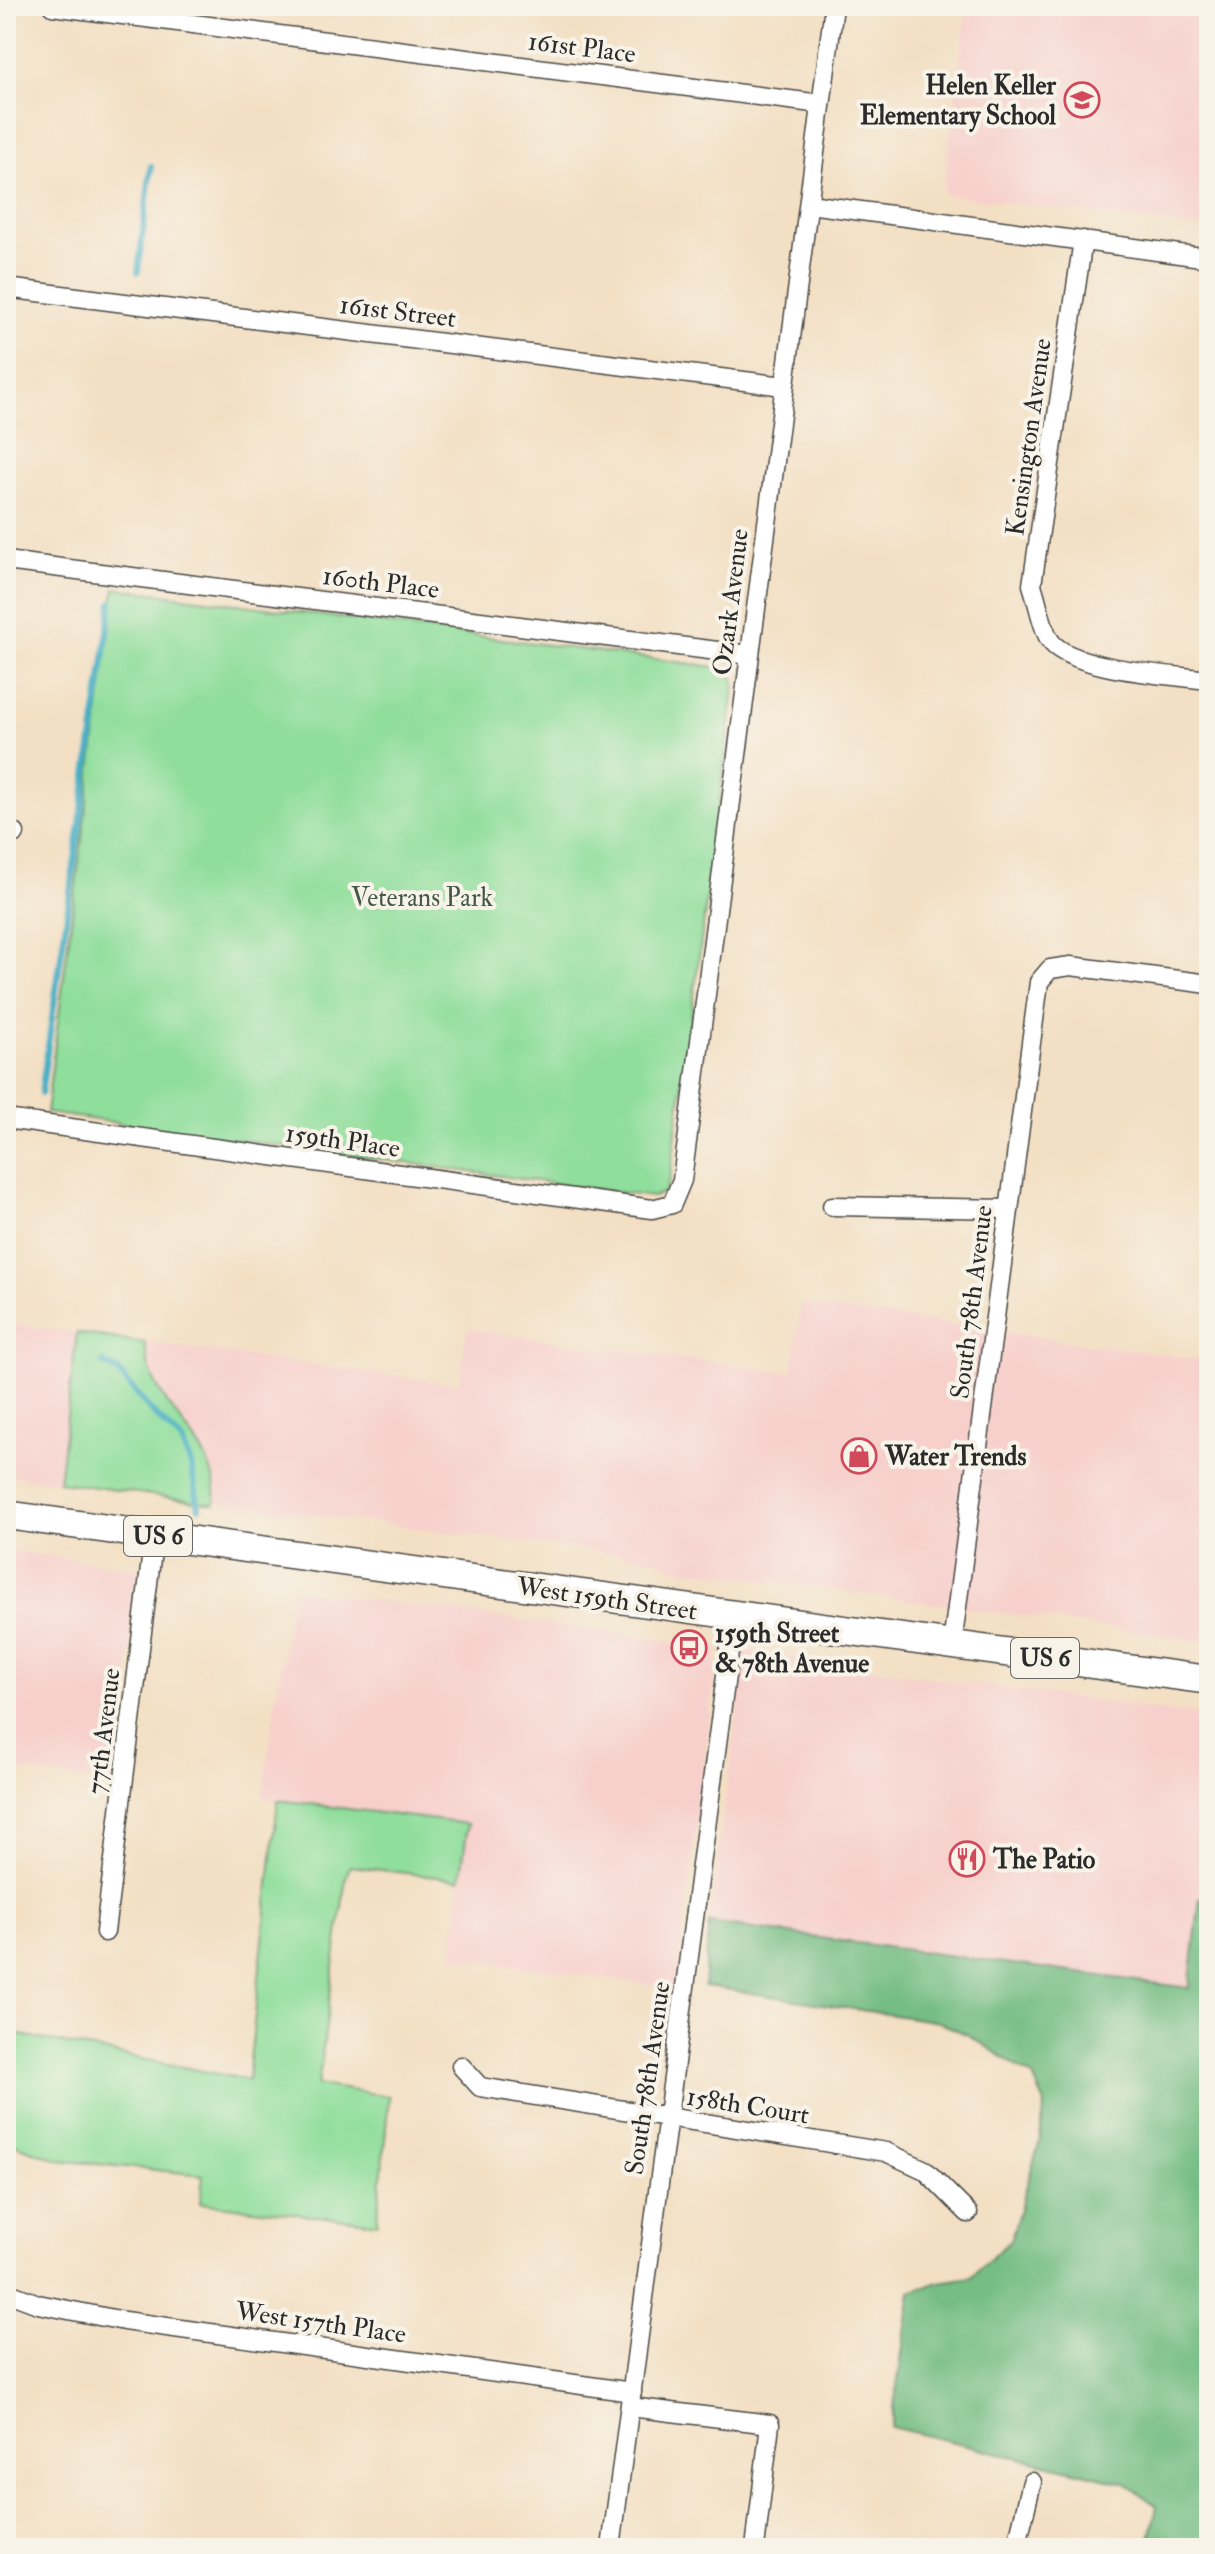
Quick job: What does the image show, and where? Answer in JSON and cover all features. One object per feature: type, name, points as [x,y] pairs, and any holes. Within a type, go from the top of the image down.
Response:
[{"type":"main road","name":"West 159th Street","points":[[6,1515],[1209,1680]]},
{"type":"street","name":"161st Place","points":[[52,6],[821,104]]},
{"type":"street","name":"Ozark Avenue","points":[[672,1204],[678,1194],[683,1172],[834,6]]},
{"type":"street","points":[[809,204],[1209,258]]},
{"type":"street","name":"Kensington Avenue","points":[[1083,240],[1032,585],[1050,640],[1064,653],[1076,659],[1209,680]]},
{"type":"street","name":"161st Street","points":[[6,288],[784,386]]},
{"type":"street","name":"160th Place","points":[[6,561],[749,655]]},
{"type":"street","name":"South 78th Avenue","points":[[952,1645],[1039,982],[1050,969],[1071,966],[1209,984]]},
{"type":"street","name":"159th Place","points":[[6,1119],[652,1209],[672,1204]]},
{"type":"street","points":[[832,1206],[1009,1209]]},
{"type":"street","name":"77th Avenue","points":[[105,1932],[154,1535]]},
{"type":"street","name":"South 78th Avenue","points":[[611,2548],[734,1615]]},
{"type":"street","name":"158th Court","points":[[461,2066],[480,2087],[886,2152],[925,2170],[968,2213]]},
{"type":"street","name":"West 157th Place","points":[[6,2292],[38,2304],[124,2321],[770,2424],[755,2548]]},
{"type":"street","points":[[1016,2548],[1032,2482]]},
{"type":"shaded area","name":"Helen Keller Elementary School","points":[[967,6],[1209,6],[1209,229],[943,194]]},
{"type":"shaded area","points":[[801,1304],[1209,1361],[1209,1642],[675,1568],[654,1559],[6,1475],[6,1323],[459,1385],[467,1329],[792,1373]]},
{"type":"shaded area","points":[[6,1550],[139,1569],[116,1785],[6,1767]]},
{"type":"shaded area","points":[[292,1589],[718,1648],[677,1988],[453,1957],[468,1824],[262,1798]]},
{"type":"shaded area","points":[[745,1651],[1209,1717],[1209,1899],[1200,1898],[1189,1989],[709,1923]]},
{"type":"green space","name":"Veterans Park","points":[[115,588],[730,669],[735,682],[670,1178],[665,1192],[653,1197],[46,1113]]},
{"type":"green space","points":[[77,1333],[145,1343],[156,1385],[201,1449],[209,1466],[215,1484],[215,1504],[59,1482]]},
{"type":"green space","points":[[278,1800],[468,1824],[460,1880],[350,1866],[346,1877],[318,2085],[389,2096],[377,2223],[200,2203],[203,2175],[58,2160],[6,2141],[6,2032],[248,2080]]},
{"type":"green space","points":[[1200,1898],[1209,1899],[1209,2548],[1148,2548],[1157,2506],[1125,2483],[891,2427],[911,2292],[939,2282],[971,2277],[1011,2239],[1039,2144],[1045,2104],[1033,2077],[970,2036],[939,2022],[704,1986],[709,1923],[1189,1988]]},
{"type":"waterway","points":[[138,272],[151,166]]},
{"type":"waterway","points":[[41,1094],[112,602]]},
{"type":"waterway","points":[[103,1363],[118,1371],[149,1409],[182,1441],[191,1465],[199,1508]]},
{"type":"place","name":"Helen Keller Elementary School","points":[[1082,100]]},
{"type":"place","name":"Water Trends","points":[[859,1456]]},
{"type":"place","name":"159th Street & 78th Avenue","points":[[689,1648]]},
{"type":"place","name":"The Patio","points":[[967,1859]]}]
